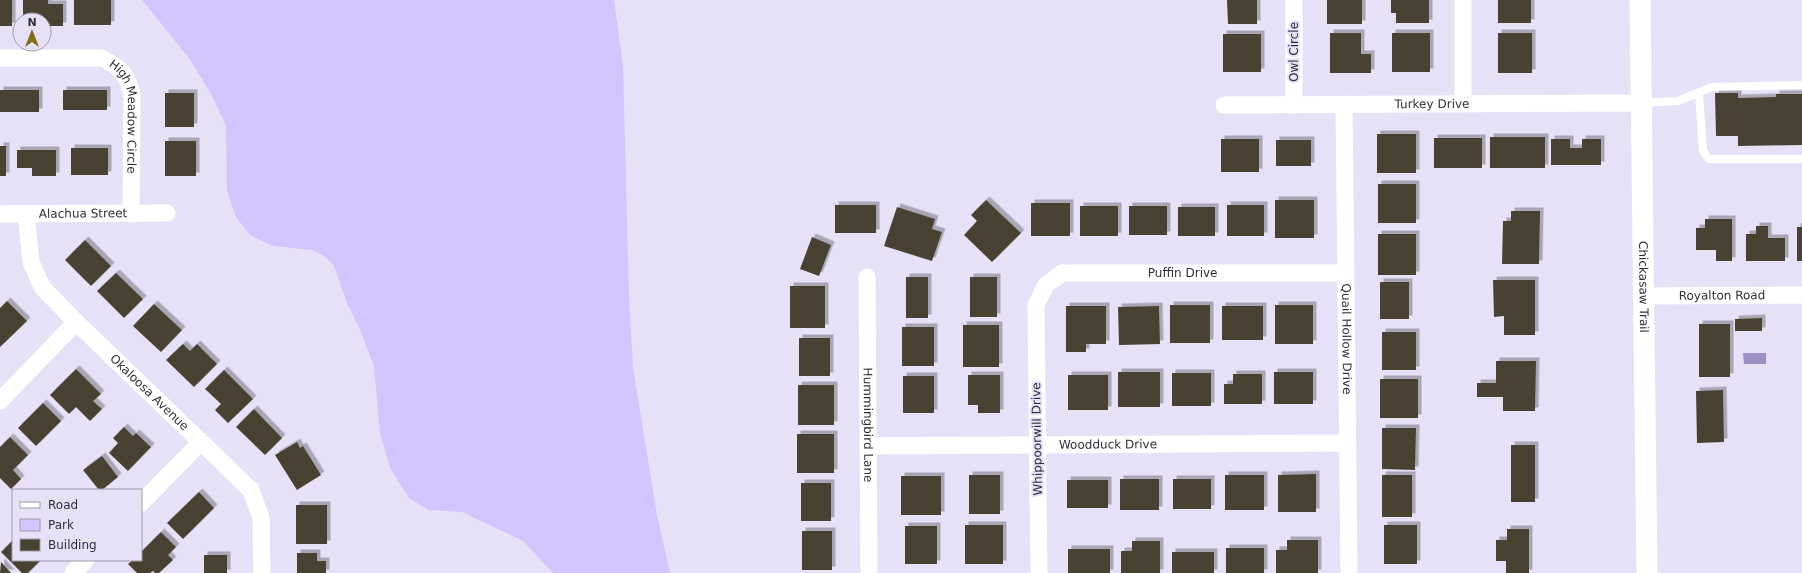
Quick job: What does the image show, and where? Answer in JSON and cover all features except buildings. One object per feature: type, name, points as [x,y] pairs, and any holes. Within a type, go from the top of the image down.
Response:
[{"type":"street","name":"Owl Circle","points":[[1294,0],[1294,105]]},
{"type":"street","points":[[1463,0],[1463,104]]},
{"type":"street","name":"Chickasaw Trail","points":[[1640,0],[1646,573]]},
{"type":"street","name":"High Meadow Circle","points":[[0,58],[102,58],[116,65],[129,80],[132,94],[131,214]]},
{"type":"street","name":"Turkey Drive","points":[[1224,105],[1640,103]]},
{"type":"street","name":"Quail Hollow Drive","points":[[1344,104],[1349,573]]},
{"type":"street","name":"Alachua Street","points":[[0,214],[167,214]]},
{"type":"street","name":"Okaloosa Avenue","points":[[26,214],[31,262],[42,287],[200,443],[251,490],[261,518],[262,573]]},
{"type":"street","name":"Puffin Drive","points":[[1036,306],[1046,285],[1062,273],[1346,273]]},
{"type":"street","name":"Hummingbird Lane","points":[[867,277],[869,573]]},
{"type":"street","name":"Royalton Road","points":[[1642,296],[1802,295]]},
{"type":"street","name":"Whippoorwill Drive","points":[[1036,306],[1039,573]]},
{"type":"street","points":[[0,401],[76,322]]},
{"type":"street","points":[[142,502],[200,443]]},
{"type":"street","name":"Woodduck Drive","points":[[868,446],[1347,443]]},
{"type":"street","points":[[73,573],[85,561]]},
{"type":"lane","points":[[1640,103],[1678,101],[1712,87],[1802,85]]},
{"type":"lane","points":[[1699,93],[1703,151],[1709,159],[1802,159]]},
{"type":"green space","points":[[142,0],[614,0],[623,66],[629,298],[633,368],[657,515],[670,573],[553,573],[523,541],[462,512],[429,510],[409,498],[390,468],[380,433],[374,366],[359,327],[347,303],[334,266],[326,257],[313,250],[273,246],[250,235],[236,217],[227,191],[226,125],[210,92],[189,58]]},
{"type":"shaded area","points":[[1743,353],[1766,353],[1766,364],[1744,364]]}]
